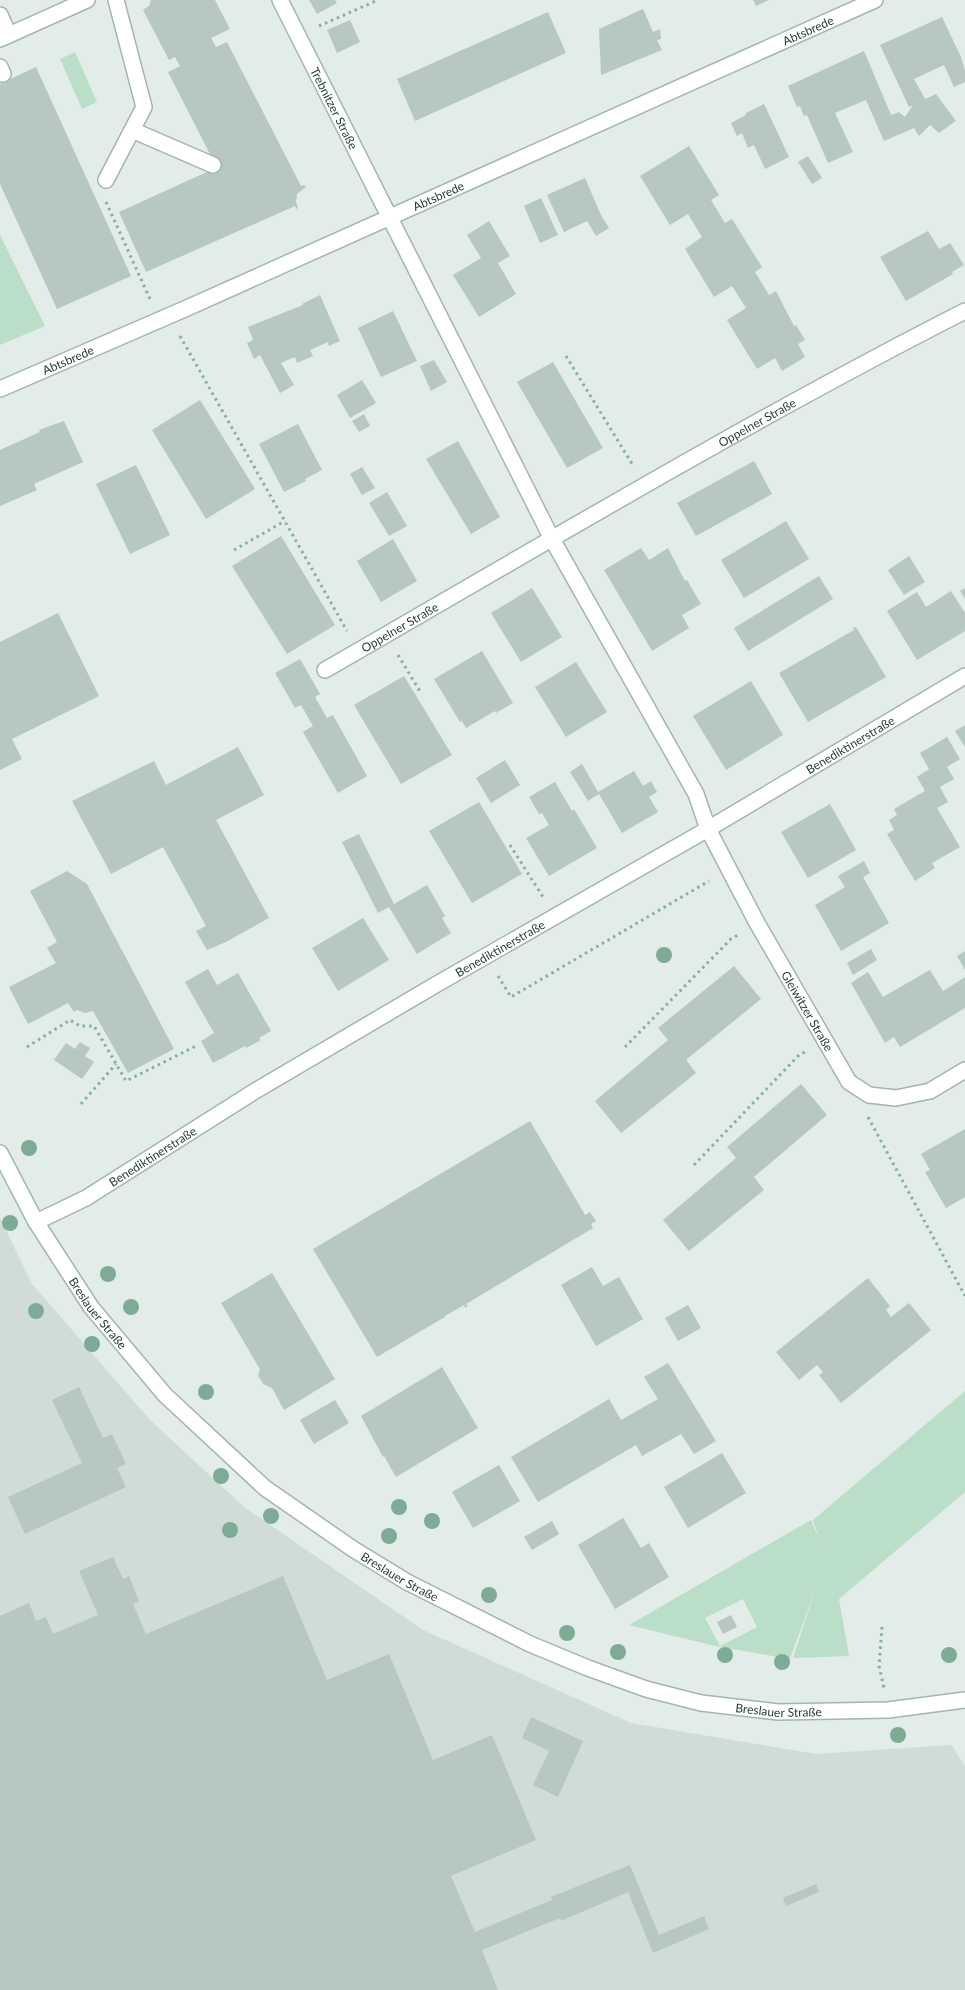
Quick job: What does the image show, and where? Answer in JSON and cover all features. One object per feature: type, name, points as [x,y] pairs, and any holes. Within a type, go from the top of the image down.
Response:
[{"type":"street","points":[[0,15],[5,37],[87,0]]},
{"type":"street","points":[[106,180],[144,107],[116,0]]},
{"type":"street","name":"Trebnitzer Straße","points":[[280,0],[390,218]]},
{"type":"street","name":"Abtsbrede","points":[[0,389],[390,218],[875,0]]},
{"type":"street","points":[[132,130],[212,165]]},
{"type":"street","points":[[390,218],[552,539],[696,794],[708,829]]},
{"type":"street","name":"Oppelner Straße","points":[[325,670],[865,362],[965,311]]},
{"type":"street","name":"Benediktinerstraße","points":[[36,1222],[86,1198],[236,1102],[708,829],[965,676]]},
{"type":"street","name":"Gleiwitzer Straße","points":[[708,829],[757,923],[849,1082],[869,1095],[896,1098],[930,1091],[965,1070]]},
{"type":"street","name":"Breslauer Straße","points":[[0,1153],[36,1222],[91,1307],[165,1395],[265,1488],[353,1549],[407,1582],[530,1644],[646,1689],[701,1702],[778,1712],[888,1710],[965,1700]]},
{"type":"path","points":[[297,35],[378,0]]},
{"type":"path","points":[[106,180],[104,195],[144,287]]},
{"type":"path","points":[[168,316],[358,651]]},
{"type":"path","points":[[566,356],[646,486]]},
{"type":"path","points":[[234,550],[285,521]]},
{"type":"path","points":[[386,635],[420,693]]},
{"type":"path","points":[[510,844],[555,916]]},
{"type":"path","points":[[486,956],[511,997],[729,870]]},
{"type":"path","points":[[625,1047],[731,939],[757,923]]},
{"type":"path","points":[[27,1047],[70,1020],[80,1026],[94,1026],[126,1082],[196,1046]]},
{"type":"path","points":[[694,1165],[799,1056],[824,1039]]},
{"type":"path","points":[[81,1104],[116,1064]]},
{"type":"path","points":[[867,1115],[965,1296]]},
{"type":"path","points":[[880,1666],[882,1627]]},
{"type":"shaded area","points":[[0,1218],[32,1284],[150,1420],[244,1507],[423,1630],[631,1723],[816,1754],[952,1745],[965,1767],[965,1990],[0,1990]]},
{"type":"green space","points":[[75,52],[97,102],[82,109],[60,59]]},
{"type":"green space","points":[[0,235],[45,326],[0,345]]},
{"type":"green space","points":[[965,1391],[965,1492],[839,1599],[849,1656],[793,1658],[816,1588],[790,1659],[715,1646],[629,1625],[811,1520],[820,1541],[813,1520]],"holes":[[[743,1599],[757,1627],[720,1646],[705,1618]]]},
{"type":"building","points":[[151,0],[215,0],[230,29],[211,38],[216,47],[227,42],[301,186],[304,185],[306,187],[297,194],[296,202],[298,208],[296,209],[295,206],[146,272],[119,212],[209,171],[213,160],[168,72],[180,66],[175,57],[169,60],[143,10],[149,6]]},
{"type":"building","points":[[309,0],[335,0],[337,3],[317,14]]},
{"type":"building","points":[[753,0],[769,0],[756,6]]},
{"type":"building","points":[[643,9],[653,32],[660,29],[661,39],[657,40],[662,50],[601,75],[599,29]]},
{"type":"building","points":[[548,12],[566,53],[415,121],[397,79]]},
{"type":"building","points":[[942,17],[961,57],[965,71],[965,82],[954,87],[944,65],[914,79],[925,99],[936,94],[956,121],[939,133],[930,125],[919,136],[914,128],[884,141],[866,100],[835,113],[853,152],[828,163],[807,115],[804,116],[800,106],[797,107],[788,86],[864,51],[891,115],[899,112],[905,117],[913,105],[909,107],[880,45]]},
{"type":"building","points":[[350,20],[360,42],[337,53],[327,30]]},
{"type":"building","points":[[36,67],[131,276],[57,309],[0,184],[0,84]]},
{"type":"building","points":[[764,104],[789,157],[765,169],[754,145],[748,148],[742,133],[737,136],[731,123]]},
{"type":"building","points":[[689,146],[719,195],[711,200],[725,223],[732,219],[762,267],[755,272],[769,295],[776,291],[794,326],[796,325],[805,340],[798,344],[805,357],[782,371],[775,358],[757,369],[727,320],[746,308],[732,286],[714,297],[685,249],[702,237],[688,214],[670,225],[640,176]]},
{"type":"building","points":[[808,156],[822,178],[812,184],[798,162]]},
{"type":"building","points":[[585,178],[601,215],[609,228],[596,236],[587,221],[564,232],[547,195]]},
{"type":"building","points":[[541,198],[558,235],[540,243],[524,206]]},
{"type":"building","points":[[489,221],[510,256],[498,263],[516,294],[479,317],[453,275],[481,258],[467,235]]},
{"type":"building","points":[[928,231],[939,249],[950,243],[964,265],[952,272],[953,274],[906,301],[880,257]]},
{"type":"building","points":[[320,295],[340,341],[329,346],[328,342],[310,350],[313,356],[297,363],[295,357],[281,363],[294,385],[280,393],[260,355],[254,359],[247,343],[253,340],[248,327],[303,305]]},
{"type":"building","points":[[393,311],[417,361],[381,377],[358,328]]},
{"type":"building","points":[[434,360],[447,382],[431,391],[420,366]]},
{"type":"building","points":[[553,362],[603,448],[567,468],[517,382]]},
{"type":"building","points":[[362,380],[376,403],[350,418],[337,395]]},
{"type":"building","points":[[200,400],[255,489],[206,519],[152,430]]},
{"type":"building","points":[[364,414],[370,426],[359,432],[352,421]]},
{"type":"building","points":[[64,421],[83,462],[34,484],[37,490],[0,506],[0,450],[40,432],[39,430]]},
{"type":"building","points":[[298,424],[322,470],[305,479],[306,481],[284,492],[259,444]]},
{"type":"building","points":[[458,441],[500,517],[471,534],[426,459]]},
{"type":"building","points":[[754,461],[772,494],[696,536],[677,503]]},
{"type":"building","points":[[136,465],[170,535],[130,554],[96,484]]},
{"type":"building","points":[[362,467],[375,488],[362,495],[350,474]]},
{"type":"building","points":[[387,492],[407,526],[389,536],[369,503]]},
{"type":"building","points":[[786,521],[809,559],[744,598],[721,560]]},
{"type":"building","points":[[281,536],[335,625],[287,654],[232,566]]},
{"type":"building","points":[[393,539],[417,581],[381,602],[357,561]]},
{"type":"building","points":[[641,548],[649,560],[668,548],[685,581],[687,580],[701,604],[682,615],[689,628],[652,651],[604,570]]},
{"type":"building","points":[[909,556],[925,582],[904,595],[888,570]]},
{"type":"building","points":[[819,576],[833,599],[748,651],[734,628]]},
{"type":"building","points":[[532,588],[562,637],[521,662],[491,613]]},
{"type":"building","points":[[965,588],[965,599],[960,591]]},
{"type":"building","points":[[951,591],[965,613],[965,631],[917,660],[887,611],[917,592],[926,607]]},
{"type":"building","points":[[58,613],[99,696],[12,739],[22,759],[0,770],[0,642]]},
{"type":"building","points":[[856,627],[886,677],[808,722],[779,673],[854,630],[853,628]]},
{"type":"building","points":[[482,651],[513,703],[466,728],[462,721],[460,722],[434,679]]},
{"type":"building","points":[[300,659],[320,694],[315,697],[327,718],[333,715],[367,776],[338,793],[303,732],[313,726],[301,705],[295,708],[275,673]]},
{"type":"building","points":[[576,662],[607,712],[566,737],[535,687]]},
{"type":"building","points":[[404,676],[452,755],[401,784],[354,705]]},
{"type":"building","points":[[751,681],[783,735],[726,770],[693,716]]},
{"type":"building","points":[[965,725],[965,747],[955,731]]},
{"type":"building","points":[[947,737],[960,759],[947,767],[954,779],[940,787],[948,802],[937,808],[960,847],[932,863],[935,868],[915,881],[887,834],[894,830],[889,820],[897,815],[894,809],[925,791],[917,777],[929,769],[920,753]]},
{"type":"building","points":[[238,747],[264,795],[216,820],[269,918],[226,942],[207,950],[196,931],[206,926],[163,847],[111,874],[72,801],[154,761],[166,785]]},
{"type":"building","points":[[505,760],[520,785],[491,803],[476,778]]},
{"type":"building","points":[[582,764],[598,792],[634,771],[643,786],[651,781],[657,792],[649,797],[658,812],[622,833],[599,794],[588,801],[570,772]]},
{"type":"building","points":[[555,782],[572,811],[574,809],[597,848],[549,876],[526,838],[549,825],[542,813],[539,814],[529,797]]},
{"type":"building","points":[[479,802],[522,874],[472,903],[429,831]]},
{"type":"building","points":[[830,804],[856,850],[808,878],[781,832]]},
{"type":"building","points":[[359,834],[394,904],[427,885],[445,916],[442,918],[451,933],[417,954],[389,907],[378,913],[342,842]]},
{"type":"building","points":[[864,861],[870,873],[863,877],[889,923],[841,951],[815,905],[845,887],[838,876]]},
{"type":"building","points":[[67,871],[87,884],[174,1049],[128,1073],[93,1011],[85,1013],[77,1010],[74,1012],[68,1003],[28,1024],[9,987],[56,963],[47,948],[57,942],[30,891]]},
{"type":"building","points":[[363,918],[389,960],[338,991],[312,948]]},
{"type":"building","points":[[871,949],[877,960],[853,975],[847,963]]},
{"type":"building","points":[[965,951],[965,970],[957,956]]},
{"type":"building","points":[[734,966],[761,999],[687,1059],[696,1073],[621,1133],[595,1101],[668,1040],[658,1028]]},
{"type":"building","points":[[208,969],[217,985],[238,973],[271,1031],[259,1038],[261,1040],[246,1048],[245,1046],[213,1063],[201,1041],[214,1033],[185,982]]},
{"type":"building","points":[[930,970],[943,991],[965,977],[965,1008],[900,1047],[894,1037],[885,1043],[851,983],[868,972],[883,997]]},
{"type":"building","points":[[80,1042],[90,1048],[85,1056],[94,1062],[82,1079],[54,1060],[66,1043],[75,1049]]},
{"type":"building","points":[[801,1084],[827,1115],[754,1177],[764,1190],[689,1251],[663,1220],[736,1158],[727,1147]]},
{"type":"building","points":[[530,1121],[585,1215],[590,1212],[596,1221],[591,1224],[593,1228],[466,1304],[468,1306],[465,1308],[464,1305],[445,1316],[444,1319],[377,1357],[313,1249]]},
{"type":"building","points":[[965,1129],[965,1197],[946,1208],[925,1172],[930,1170],[921,1154]]},
{"type":"building","points":[[592,1267],[603,1286],[619,1277],[643,1319],[596,1346],[561,1285]]},
{"type":"building","points":[[272,1273],[335,1379],[284,1410],[272,1388],[263,1384],[258,1376],[260,1369],[221,1303]]},
{"type":"building","points":[[868,1278],[890,1306],[886,1310],[891,1317],[909,1303],[931,1330],[841,1403],[819,1375],[823,1372],[817,1365],[799,1380],[776,1352]]},
{"type":"building","points":[[688,1305],[701,1328],[678,1341],[665,1318]]},
{"type":"building","points":[[668,1363],[716,1441],[694,1454],[681,1434],[642,1456],[636,1445],[538,1502],[511,1457],[609,1399],[621,1420],[658,1399],[644,1377]]},
{"type":"building","points":[[442,1367],[478,1428],[396,1477],[361,1416]]},
{"type":"building","points":[[79,1387],[103,1438],[112,1434],[126,1464],[117,1468],[126,1487],[25,1534],[8,1497],[82,1463],[52,1400]]},
{"type":"building","points":[[335,1400],[349,1423],[314,1444],[300,1420]]},
{"type":"building","points":[[722,1453],[746,1493],[688,1528],[664,1487]]},
{"type":"building","points":[[499,1465],[520,1501],[473,1528],[452,1492]]},
{"type":"building","points":[[623,1518],[641,1548],[649,1543],[669,1577],[615,1609],[578,1545]]},
{"type":"building","points":[[552,1521],[559,1534],[532,1550],[524,1537]]},
{"type":"building","points":[[113,1557],[123,1579],[129,1576],[139,1601],[133,1604],[146,1634],[283,1576],[327,1680],[389,1654],[433,1760],[492,1735],[536,1840],[451,1876],[475,1932],[552,1900],[551,1897],[630,1865],[659,1935],[704,1916],[709,1929],[653,1953],[628,1892],[561,1921],[560,1918],[482,1950],[498,1990],[0,1990],[0,1616],[29,1603],[36,1621],[46,1617],[53,1634],[98,1615],[79,1571]]},
{"type":"building","points":[[731,1615],[737,1627],[723,1634],[717,1622]]},
{"type":"building","points":[[531,1717],[583,1741],[558,1797],[533,1785],[549,1751],[522,1738]]},
{"type":"building","points":[[816,1884],[819,1892],[786,1906],[783,1898]]}]
